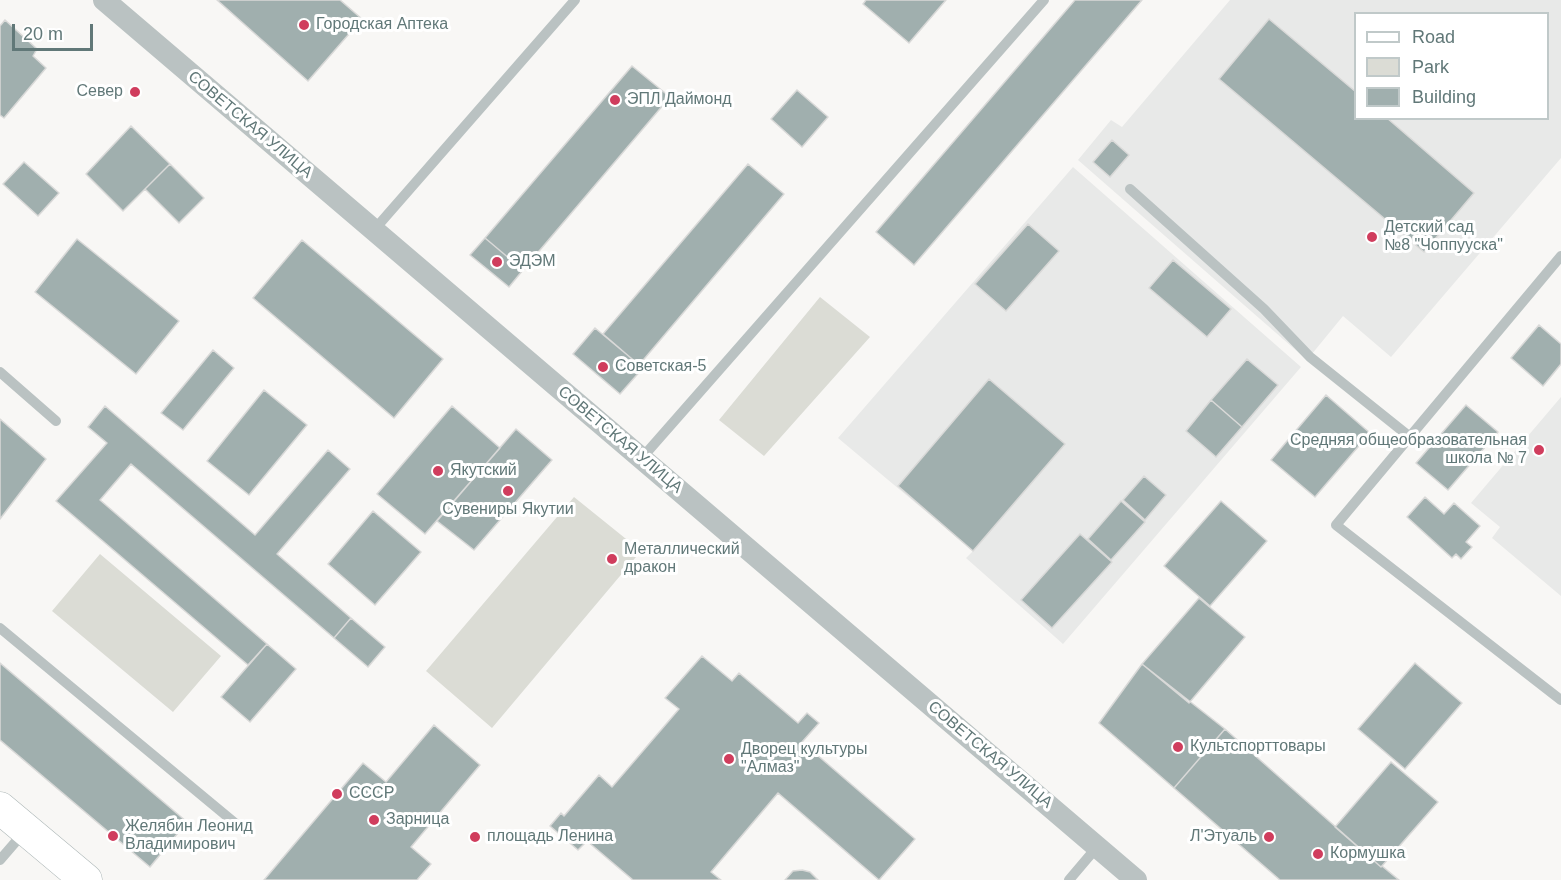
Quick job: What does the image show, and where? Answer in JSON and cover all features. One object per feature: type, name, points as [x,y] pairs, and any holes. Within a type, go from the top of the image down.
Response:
[{"type":"main road","points":[[0,808],[86,880]]},
{"type":"street","name":"СОВЕТСКАЯ УЛИЦА","points":[[104,0],[1136,880]]},
{"type":"lane","points":[[374,230],[575,0]]},
{"type":"lane","points":[[642,459],[1044,0]]},
{"type":"lane","points":[[1130,189],[1264,309],[1310,357],[1410,437]]},
{"type":"lane","points":[[1561,256],[1336,525],[1561,700]]},
{"type":"lane","points":[[0,372],[56,421]]},
{"type":"lane","points":[[0,628],[235,823]]},
{"type":"lane","points":[[0,860],[26,830]]},
{"type":"lane","points":[[1069,880],[1097,847]]},
{"type":"shaded area","name":"Детский сад №8 \"Чоппууска\"","points":[[1230,0],[1561,0],[1561,158],[1391,357],[1343,316],[1307,360],[1078,160],[1111,120],[1122,127]]},
{"type":"shaded area","points":[[1073,167],[1301,367],[1063,644],[966,558],[973,551],[838,438]]},
{"type":"shaded area","name":"Cредняя общеобразовательная школа № 7","points":[[1561,397],[1561,596],[1492,538],[1500,527],[1471,503]]},
{"type":"green space","points":[[820,297],[870,337],[764,456],[719,420]]},
{"type":"green space","points":[[574,497],[641,551],[492,728],[426,671]]},
{"type":"green space","points":[[100,554],[221,656],[173,712],[52,611]]},
{"type":"building","points":[[217,0],[340,0],[362,19],[308,81]]},
{"type":"building","points":[[866,0],[946,0],[909,43],[863,4]]},
{"type":"building","points":[[1075,0],[1142,0],[914,265],[876,232]]},
{"type":"building","points":[[1269,19],[1354,90],[1354,120],[1389,120],[1474,193],[1424,252],[1219,79]]},
{"type":"building","points":[[5,20],[37,49],[33,56],[46,68],[4,118],[0,115],[0,26]]},
{"type":"building","points":[[632,66],[670,97],[523,270],[485,238]]},
{"type":"building","points":[[797,90],[828,117],[802,147],[771,119]]},
{"type":"building","points":[[131,126],[170,164],[123,211],[86,174]]},
{"type":"building","points":[[1112,140],[1129,155],[1110,177],[1093,162]]},
{"type":"building","points":[[24,162],[59,193],[38,216],[3,184]]},
{"type":"building","points":[[170,164],[204,198],[179,223],[145,189]]},
{"type":"building","points":[[748,164],[784,194],[639,365],[603,334]]},
{"type":"building","points":[[1028,224],[1059,251],[1006,311],[975,284]]},
{"type":"building","name":"ЭДЭМ","points":[[485,238],[523,270],[509,287],[470,255]]},
{"type":"building","points":[[77,239],[179,321],[136,374],[35,292]]},
{"type":"building","points":[[302,240],[443,359],[394,418],[253,298]]},
{"type":"building","points":[[1173,260],[1231,309],[1207,337],[1149,288]]},
{"type":"building","points":[[1539,325],[1561,344],[1561,364],[1543,386],[1511,358]]},
{"type":"building","points":[[595,328],[643,368],[620,394],[573,354]]},
{"type":"building","points":[[213,350],[234,368],[183,430],[161,413]]},
{"type":"building","points":[[1247,359],[1278,385],[1242,427],[1211,400]]},
{"type":"building","points":[[989,379],[1065,444],[973,551],[898,486]]},
{"type":"building","points":[[264,390],[307,425],[249,495],[207,461]]},
{"type":"building","points":[[1326,395],[1370,433],[1315,497],[1271,460]]},
{"type":"building","points":[[1211,400],[1242,427],[1216,457],[1186,431]]},
{"type":"building","points":[[1466,405],[1498,432],[1448,490],[1416,463]]},
{"type":"building","points":[[105,406],[255,535],[328,450],[350,469],[277,554],[351,618],[334,638],[131,464],[100,500],[267,644],[248,665],[56,501],[107,443],[88,427]]},
{"type":"building","name":"Якутский","points":[[452,406],[500,448],[425,534],[377,494]]},
{"type":"building","points":[[0,419],[46,459],[0,519]]},
{"type":"building","name":"Якутский","points":[[516,429],[552,460],[474,550],[437,521]]},
{"type":"building","points":[[1144,476],[1166,495],[1145,520],[1123,500]]},
{"type":"building","points":[[1425,497],[1444,514],[1454,503],[1480,526],[1466,542],[1472,547],[1461,559],[1456,554],[1452,558],[1407,517]]},
{"type":"building","points":[[1121,501],[1145,522],[1111,560],[1088,539]]},
{"type":"building","points":[[1221,501],[1267,541],[1210,606],[1164,566]]},
{"type":"building","points":[[373,511],[421,552],[375,605],[328,564]]},
{"type":"building","points":[[1080,534],[1112,562],[1052,628],[1021,600]]},
{"type":"building","points":[[1199,598],[1245,637],[1189,703],[1142,664]]},
{"type":"building","points":[[351,618],[385,647],[368,667],[334,638]]},
{"type":"building","points":[[267,644],[296,669],[250,722],[221,697]]},
{"type":"building","name":"Дворец культуры \"Алмаз\"","points":[[702,656],[732,681],[739,673],[798,723],[807,713],[819,723],[802,742],[915,839],[879,880],[778,793],[711,872],[721,880],[633,880],[587,841],[578,850],[550,826],[561,813],[564,816],[599,775],[612,787],[679,709],[665,698]]},
{"type":"building","points":[[0,663],[187,822],[150,867],[0,740]]},
{"type":"building","points":[[1415,663],[1462,703],[1405,769],[1358,729]]},
{"type":"building","points":[[1142,664],[1225,729],[1174,788],[1099,723]]},
{"type":"building","name":"Зарница","points":[[434,725],[480,765],[411,847],[431,864],[417,880],[264,880],[363,763],[386,782]]},
{"type":"building","points":[[1225,729],[1381,867],[1399,880],[1280,880],[1174,788]]},
{"type":"building","points":[[1391,762],[1438,802],[1381,867],[1335,827]]},
{"type":"building","points":[[793,871],[810,872],[818,880],[785,880]]},
{"type":"place","name":"Городская Аптека","points":[[304,25]]},
{"type":"place","name":"Север","points":[[135,92]]},
{"type":"place","name":"ЭПЛ Даймонд","points":[[615,100]]},
{"type":"place","name":"Детский сад №8 \"Чоппууска\"","points":[[1372,237]]},
{"type":"place","name":"ЭДЭМ","points":[[497,262]]},
{"type":"place","name":"Советская-5","points":[[603,367]]},
{"type":"place","name":"Cредняя общеобразовательная школа № 7","points":[[1539,450]]},
{"type":"place","name":"Якутский","points":[[438,471]]},
{"type":"place","name":"Сувениры Якутии","points":[[508,491]]},
{"type":"place","name":"Металлический дракон","points":[[612,559]]},
{"type":"place","name":"Культспорттовары","points":[[1178,747]]},
{"type":"place","name":"Дворец культуры \"Алмаз\"","points":[[729,759]]},
{"type":"place","name":"СССР","points":[[337,794]]},
{"type":"place","name":"Зарница","points":[[374,820]]},
{"type":"place","name":"Желябин Леонид Владимирович","points":[[113,836]]},
{"type":"place","name":"площадь Ленина","points":[[475,837]]},
{"type":"place","name":"Л'Этуаль","points":[[1269,837]]},
{"type":"place","name":"Кормушка","points":[[1318,854]]}]
